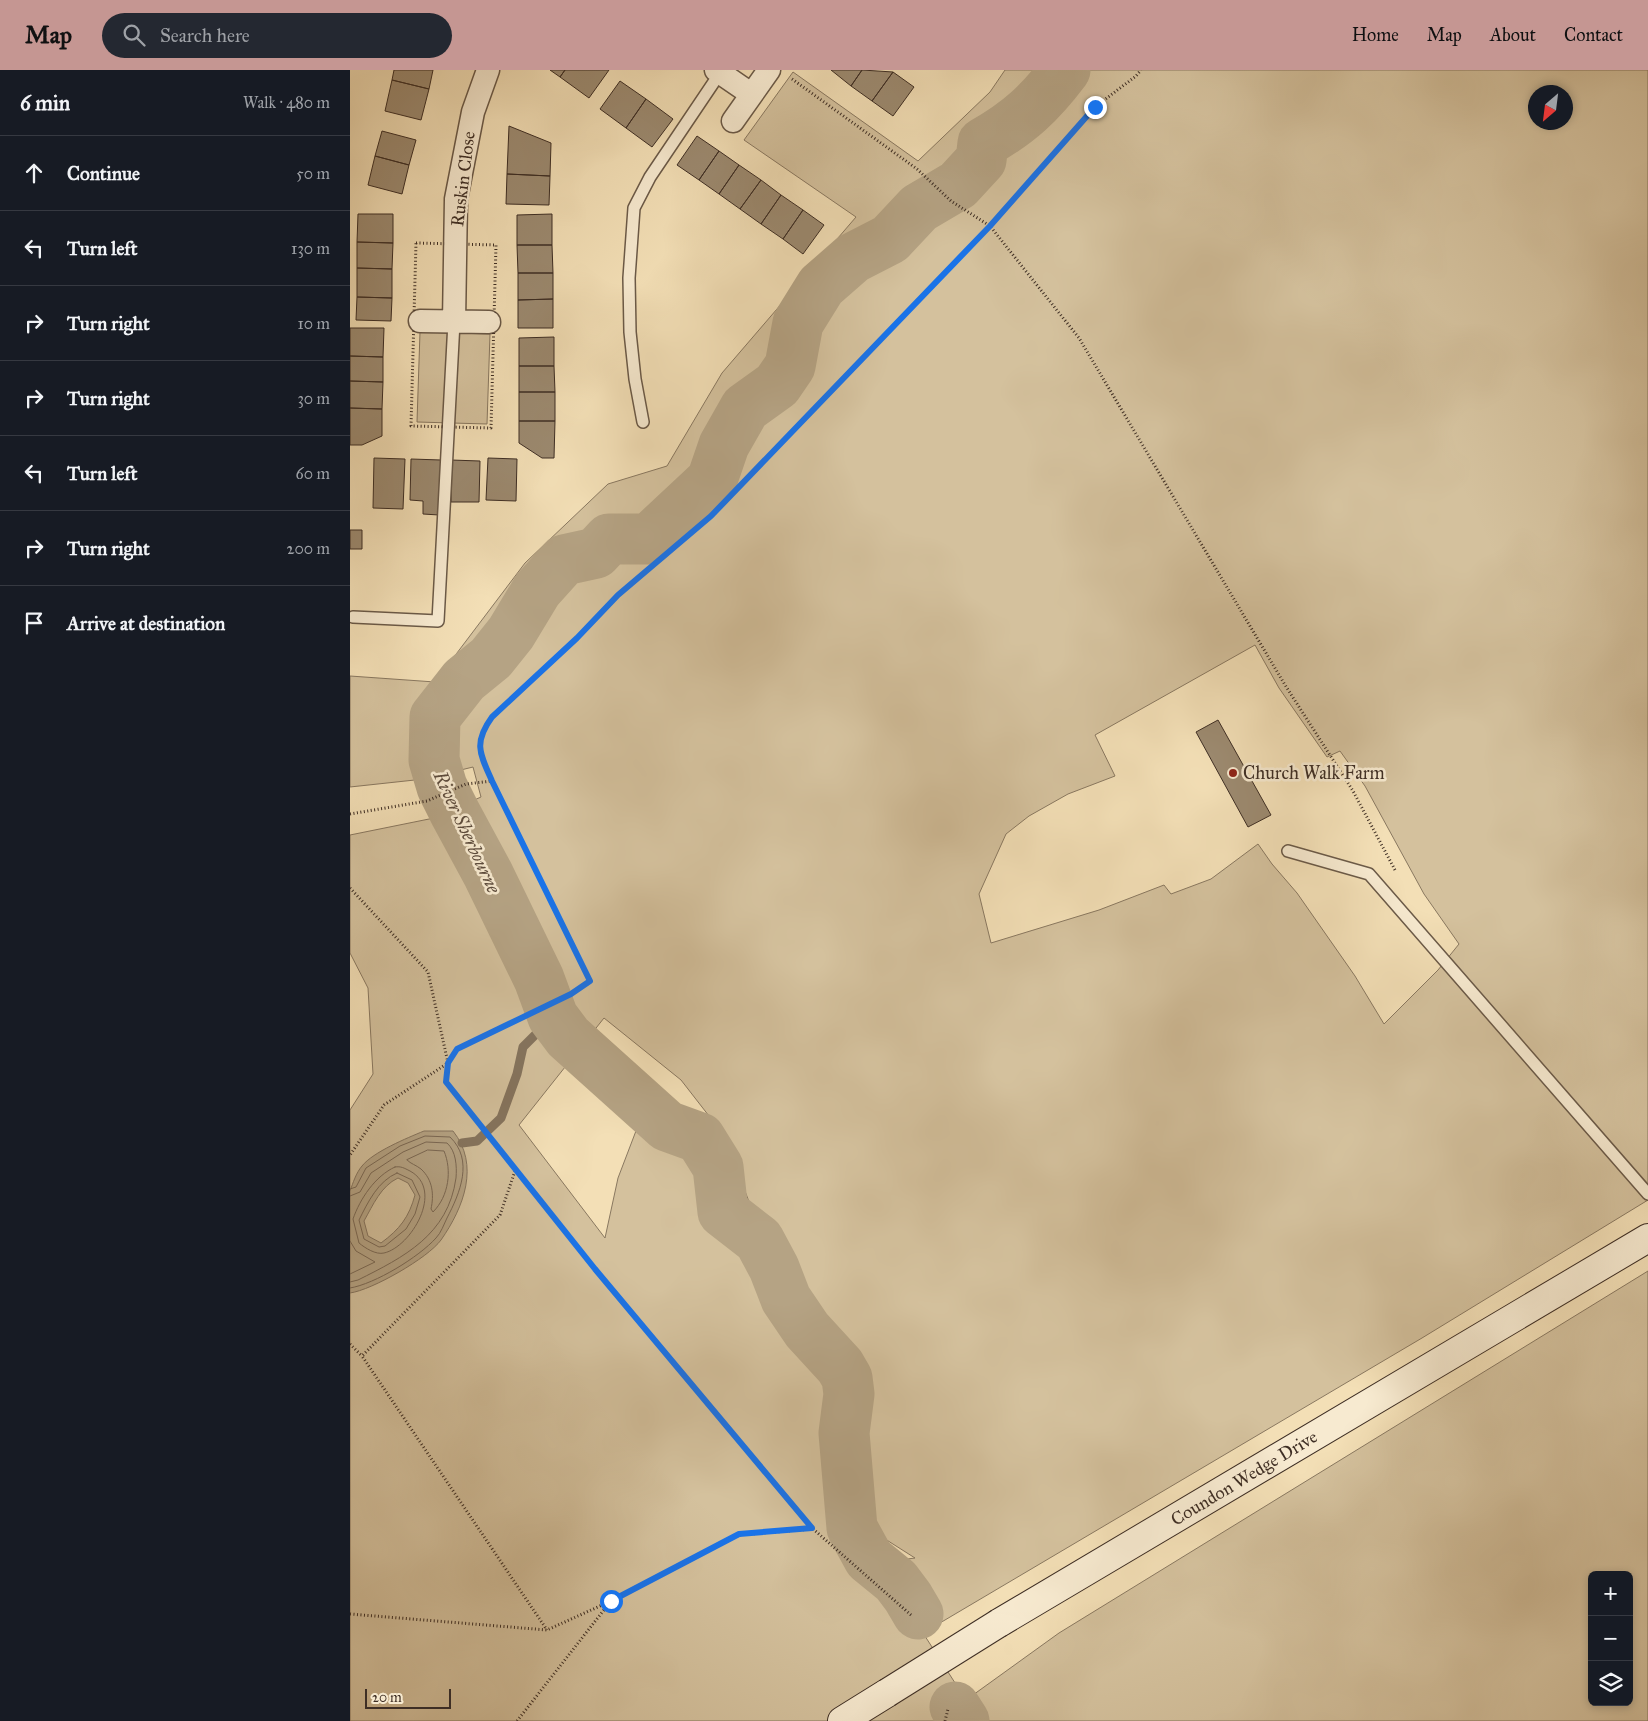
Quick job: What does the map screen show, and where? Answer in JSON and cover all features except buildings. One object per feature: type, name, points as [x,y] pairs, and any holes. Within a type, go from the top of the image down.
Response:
[{"type":"main road","name":"Coundon Wedge Drive","points":[[842,1721],[999,1623],[1648,1238]]},
{"type":"street","name":"Ruskin Close","points":[[454,322],[456,199],[473,112],[488,70]]},
{"type":"street","points":[[718,72],[751,94]]},
{"type":"street","points":[[733,121],[751,94],[777,72]]},
{"type":"street","points":[[420,321],[488,322]]},
{"type":"lane","points":[[643,422],[635,379],[630,332],[629,278],[634,208],[650,177],[718,72]]},
{"type":"lane","points":[[353,617],[438,621],[454,322]]},
{"type":"lane","points":[[1288,851],[1369,874],[1648,1194]]},
{"type":"path","points":[[350,1155],[384,1105],[448,1063],[457,1049],[571,994],[590,981],[480,753],[481,733],[492,717],[577,638],[618,595],[711,516],[990,226],[1095,107],[1136,76],[1141,70]]},
{"type":"path","points":[[777,72],[917,169],[951,201],[990,226],[1079,338],[1285,685],[1353,792],[1398,876]]},
{"type":"path","points":[[350,814],[427,801],[466,784],[492,781]]},
{"type":"path","points":[[350,888],[428,972],[448,1063],[446,1082],[595,1269],[812,1528],[911,1615]]},
{"type":"path","points":[[362,1356],[500,1215],[515,1170]]},
{"type":"path","points":[[350,1344],[362,1356],[546,1630]]},
{"type":"path","points":[[350,1614],[546,1630],[611,1601],[739,1534],[812,1528]]},
{"type":"path","points":[[518,1721],[611,1601]]},
{"type":"path","points":[[945,1721],[948,1709]]},
{"type":"shaded area","points":[[1005,70],[1648,70],[1648,1200],[1422,1338],[923,1633],[966,1700],[1059,1633],[1648,1271],[1648,1721],[350,1721],[350,1110],[373,1074],[368,988],[350,953],[350,835],[434,818],[481,797],[473,767],[424,779],[350,787],[350,676],[435,682],[525,563],[608,484],[667,466],[722,373],[856,217],[744,140],[793,72],[918,161],[990,92]],"holes":[[[1255,645],[1279,688],[1327,757],[1340,751],[1365,786],[1424,894],[1459,944],[1438,970],[1384,1024],[1355,976],[1297,893],[1272,864],[1258,844],[1211,879],[1171,894],[1164,885],[1099,910],[991,943],[979,894],[1006,834],[1029,816],[1068,794],[1115,776],[1095,735]],[[604,1018],[681,1080],[723,1134],[753,1212],[769,1229],[802,1292],[847,1345],[864,1383],[860,1436],[863,1515],[874,1532],[915,1558],[869,1564],[843,1526],[829,1428],[833,1377],[799,1342],[770,1304],[749,1254],[710,1218],[706,1174],[689,1148],[663,1138],[639,1123],[618,1178],[605,1238],[519,1125]]]},
{"type":"shaded area","points":[[420,332],[490,334],[487,424],[417,422]]},
{"type":"water","points":[[424,1131],[453,1131],[461,1144],[466,1158],[466,1186],[456,1214],[441,1240],[412,1264],[385,1280],[360,1291],[350,1293],[350,1191],[355,1178],[362,1166],[374,1156]],"holes":[[[398,1178],[408,1183],[415,1195],[410,1210],[403,1222],[381,1243],[368,1236],[364,1221],[382,1191]]]},
{"type":"waterway","name":"River Sherbourne","points":[[918,1614],[896,1581],[869,1559],[852,1528],[844,1433],[849,1394],[847,1378],[840,1366],[807,1330],[786,1299],[774,1268],[759,1240],[723,1212],[718,1167],[700,1138],[667,1126],[568,1037],[553,1017],[539,979],[488,874],[442,787],[434,760],[435,717],[464,680],[491,658],[511,633],[537,590],[564,560],[596,553],[609,539],[649,539],[712,480],[724,445],[745,408],[777,385],[790,366],[798,323],[821,286],[853,258],[890,239],[919,208],[958,185],[981,160],[983,143],[1028,111],[1065,70]]},
{"type":"waterway","points":[[462,1143],[477,1141],[501,1118],[517,1074],[523,1047],[553,1017]]},
{"type":"waterway","name":"River Sherbourne","points":[[955,1707],[964,1721]]},
{"type":"place","name":"Church Walk Farm","points":[[1233,773]]},
{"type":"route","points":[[611,1601],[739,1534],[812,1528],[595,1269],[446,1082],[448,1063],[457,1049],[571,994],[590,981],[492,781],[480,753],[481,733],[492,717],[577,638],[618,595],[711,516],[990,226],[1095,107]]}]
